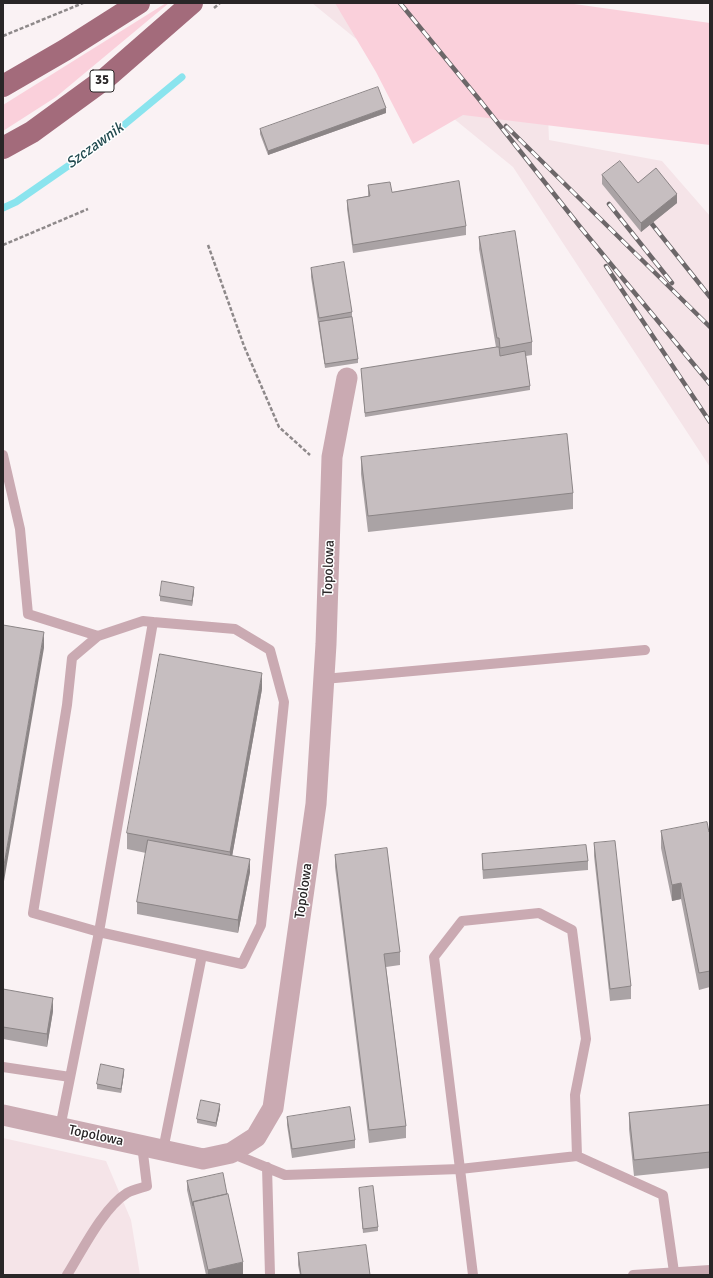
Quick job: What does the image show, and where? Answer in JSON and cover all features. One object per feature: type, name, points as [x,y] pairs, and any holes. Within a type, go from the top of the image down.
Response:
[{"type":"main road","points":[[3,86],[65,50],[139,3]]},
{"type":"main road","name":"35","points":[[3,148],[32,132],[106,78],[192,3]]},
{"type":"street","name":"Topolowa","points":[[3,1115],[203,1159],[231,1153],[256,1137],[274,1108],[316,804],[324,679],[332,457],[347,378]]},
{"type":"lane","points":[[3,455],[20,529],[28,614],[98,636]]},
{"type":"lane","points":[[143,621],[153,622],[235,629],[270,650],[284,702],[261,925],[242,964],[99,932],[33,913],[67,705],[72,658],[98,636],[143,621]]},
{"type":"lane","points":[[60,1128],[99,932],[153,622]]},
{"type":"lane","points":[[324,679],[645,650]]},
{"type":"lane","points":[[473,1275],[434,957],[462,921],[538,913],[572,930],[586,1039],[575,1095],[577,1156]]},
{"type":"lane","points":[[162,1150],[202,955]]},
{"type":"lane","points":[[3,1067],[70,1077]]},
{"type":"lane","points":[[67,1275],[114,1202],[128,1192],[147,1186],[142,1145]]},
{"type":"lane","points":[[231,1153],[285,1174],[460,1168],[577,1156],[663,1195],[674,1272]]},
{"type":"lane","points":[[267,1167],[270,1275]]},
{"type":"lane","points":[[633,1275],[710,1270]]},
{"type":"path","points":[[3,36],[83,3]]},
{"type":"path","points":[[3,245],[88,209]]},
{"type":"path","points":[[208,245],[244,346],[279,427],[316,461],[332,457]]},
{"type":"shaded area","points":[[166,3],[169,3],[56,97],[3,131],[3,105]]},
{"type":"shaded area","points":[[312,3],[529,3],[544,20],[549,140],[662,161],[710,216],[710,467],[513,167]]},
{"type":"shaded area","points":[[335,3],[567,3],[710,23],[710,145],[463,115],[413,144],[376,72]]},
{"type":"shaded area","points":[[3,1138],[106,1161],[131,1220],[140,1275],[3,1275]]},
{"type":"building","points":[[378,87],[386,108],[268,151],[260,129]]},
{"type":"building","points":[[620,161],[638,183],[656,168],[677,194],[641,223],[602,175]]},
{"type":"building","points":[[459,181],[466,226],[353,245],[347,200],[370,196],[368,185],[390,182],[392,192]]},
{"type":"building","points":[[515,231],[532,342],[500,348],[479,237]]},
{"type":"building","points":[[344,262],[352,312],[319,318],[311,268]]},
{"type":"building","points":[[352,317],[358,359],[325,364],[319,322]]},
{"type":"building","points":[[499,347],[500,356],[525,351],[530,386],[365,413],[361,369]]},
{"type":"building","points":[[567,434],[573,493],[368,516],[361,457]]},
{"type":"building","points":[[162,581],[194,587],[192,601],[160,596]]},
{"type":"building","points":[[3,625],[44,632],[3,871]]},
{"type":"building","points":[[160,654],[262,673],[230,852],[127,833]]},
{"type":"building","points":[[707,822],[709,832],[710,831],[710,971],[699,973],[681,883],[672,885],[661,831]]},
{"type":"building","points":[[148,840],[250,859],[238,920],[137,902]]},
{"type":"building","points":[[615,841],[631,986],[610,989],[594,843]]},
{"type":"building","points":[[586,845],[588,861],[483,870],[482,854]]},
{"type":"building","points":[[387,848],[400,952],[384,954],[406,1126],[369,1130],[335,855]]},
{"type":"building","points":[[3,989],[53,998],[47,1034],[3,1027]]},
{"type":"building","points":[[101,1064],[124,1069],[121,1089],[97,1084]]},
{"type":"building","points":[[201,1100],[220,1104],[216,1123],[197,1119]]},
{"type":"building","points":[[710,1105],[710,1152],[634,1160],[629,1113]]},
{"type":"building","points":[[350,1107],[355,1140],[292,1149],[287,1117]]},
{"type":"building","points":[[223,1173],[227,1194],[193,1202],[193,1206],[187,1181]]},
{"type":"building","points":[[373,1186],[378,1227],[363,1229],[359,1188]]},
{"type":"building","points":[[228,1194],[243,1262],[208,1270],[193,1202]]},
{"type":"building","points":[[366,1245],[370,1275],[301,1275],[298,1253]]},
{"type":"waterway","name":"Szczawnik","points":[[3,208],[16,202],[107,139],[182,77]]},
{"type":"railway","points":[[400,3],[478,98],[581,228],[710,384]]},
{"type":"railway","points":[[506,126],[710,327]]},
{"type":"railway","points":[[609,204],[672,283]]},
{"type":"railway","points":[[644,214],[710,297]]},
{"type":"railway","points":[[606,266],[710,422]]}]
